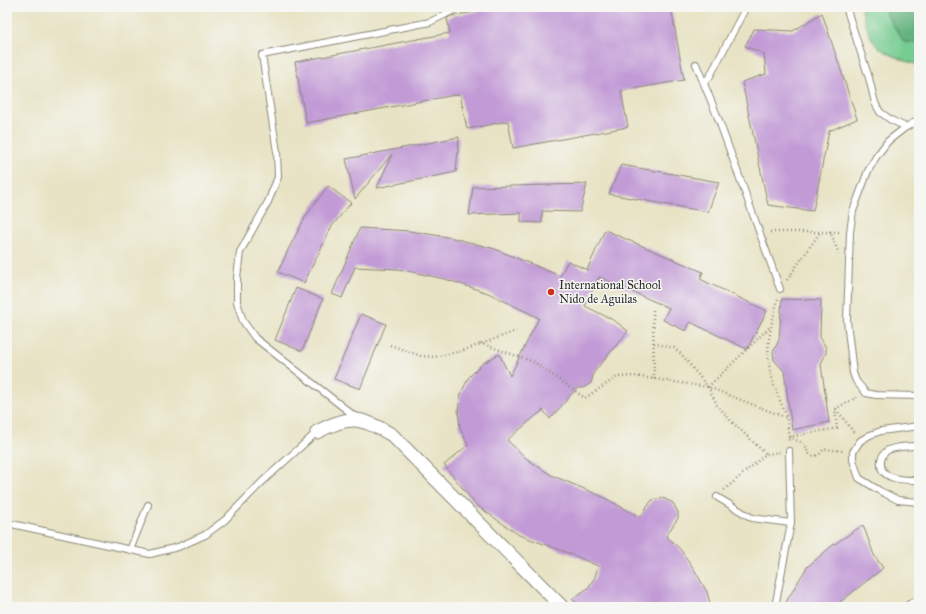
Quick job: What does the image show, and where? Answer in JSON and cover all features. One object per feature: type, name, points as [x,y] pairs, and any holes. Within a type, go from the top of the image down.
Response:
[{"type":"street","points":[[317,432],[344,420],[359,420],[392,435],[562,607]]},
{"type":"lane","points":[[359,420],[255,338],[243,321],[237,302],[240,252],[268,202],[278,177],[278,152],[262,55],[430,22],[460,7]]},
{"type":"lane","points":[[704,83],[710,76],[746,7]]},
{"type":"lane","points":[[846,7],[869,78],[874,103],[880,112],[891,120],[906,127]]},
{"type":"lane","points":[[696,64],[780,289]]},
{"type":"lane","points":[[919,120],[906,127],[888,141],[868,171],[853,211],[850,232],[846,321],[853,373],[856,381],[866,392],[876,395],[919,396]]},
{"type":"lane","points":[[919,426],[880,431],[860,441],[853,452],[853,460],[859,478],[898,500],[919,502]]},
{"type":"lane","points":[[7,523],[150,554],[178,547],[205,535],[225,520],[262,482],[317,432]]},
{"type":"lane","points":[[919,446],[896,447],[886,451],[881,458],[881,466],[887,476],[898,480],[919,480]]},
{"type":"lane","points":[[775,607],[791,523],[789,451]]},
{"type":"lane","points":[[716,497],[752,518],[791,523]]},
{"type":"lane","points":[[130,550],[148,505]]},
{"type":"path","points":[[716,497],[766,454],[789,451],[787,418],[770,370],[768,354],[771,325],[780,289],[821,231]]},
{"type":"path","points":[[760,232],[850,232]]},
{"type":"path","points":[[654,310],[654,379]]},
{"type":"path","points":[[708,387],[771,325]]},
{"type":"path","points":[[390,345],[421,356],[435,357],[462,351],[480,343],[516,331]]},
{"type":"path","points":[[480,343],[534,362],[584,398],[617,378],[634,376],[708,387],[787,418]]},
{"type":"path","points":[[654,343],[674,348],[708,387],[717,405],[732,422],[766,454]]},
{"type":"path","points":[[835,409],[866,392]]},
{"type":"path","points":[[789,437],[837,428],[835,409]]},
{"type":"path","points":[[835,409],[860,441]]},
{"type":"path","points":[[789,437],[805,444],[808,453],[813,456],[819,455],[824,449],[853,452]]},
{"type":"green space","points":[[861,7],[919,7],[919,65],[887,53],[875,44],[865,22]]},
{"type":"green space","points":[[885,7],[919,7],[919,43],[904,42],[886,14]]},
{"type":"building","points":[[503,7],[671,7],[684,80],[621,91],[628,127],[513,148],[508,121],[467,129],[460,94],[306,123],[295,62],[450,33],[447,18],[451,16]]},
{"type":"building","points":[[822,13],[857,119],[829,131],[813,211],[768,205],[742,82],[766,74],[764,54],[745,46],[754,29],[793,31]]},
{"type":"building","points":[[459,137],[456,172],[377,188],[392,154],[355,199],[346,159]]},
{"type":"building","points":[[621,165],[719,182],[708,212],[609,194]]},
{"type":"building","points":[[587,184],[580,212],[542,211],[542,223],[521,222],[521,213],[469,215],[473,187]]},
{"type":"building","points":[[328,186],[351,203],[332,226],[304,283],[278,272],[307,214]]},
{"type":"building","points":[[360,228],[410,231],[453,238],[495,249],[560,276],[568,261],[587,270],[605,230],[703,272],[700,279],[767,311],[747,349],[690,322],[686,331],[663,320],[669,308],[599,277],[585,306],[615,321],[628,331],[594,372],[591,383],[583,388],[577,388],[550,419],[543,410],[507,440],[527,459],[551,475],[601,496],[640,517],[652,500],[663,498],[673,503],[678,512],[678,518],[666,536],[680,549],[694,569],[707,592],[711,607],[581,607],[572,599],[588,588],[595,577],[598,566],[571,554],[519,535],[476,505],[444,465],[468,445],[460,428],[458,410],[461,393],[469,377],[482,364],[499,354],[510,376],[539,318],[488,293],[445,279],[398,269],[355,267],[342,298],[332,294]]},
{"type":"building","points":[[296,288],[323,299],[302,351],[275,340]]},
{"type":"building","points":[[782,299],[821,300],[820,337],[826,348],[826,353],[821,364],[829,422],[792,430],[784,371],[774,360],[773,352],[779,340]]},
{"type":"building","points":[[361,314],[386,324],[360,389],[334,379]]},
{"type":"building","points":[[863,525],[874,555],[883,568],[834,607],[794,607],[786,602],[807,567],[833,545]]},
{"type":"place","name":"International School Nido de Aguilas","points":[[551,292]]}]
